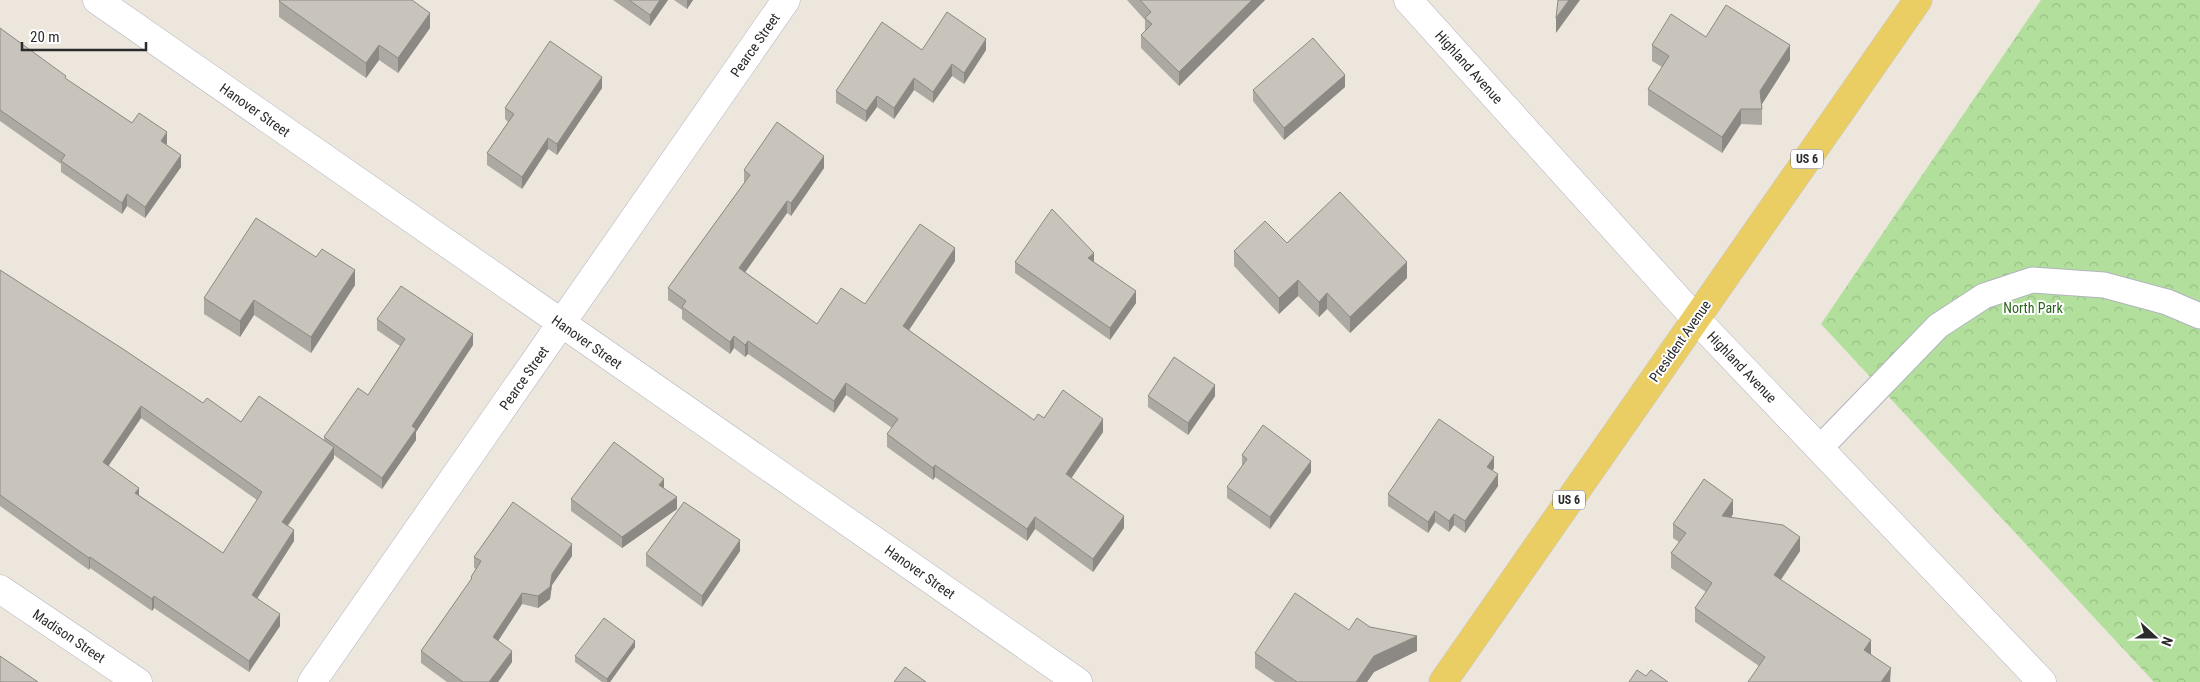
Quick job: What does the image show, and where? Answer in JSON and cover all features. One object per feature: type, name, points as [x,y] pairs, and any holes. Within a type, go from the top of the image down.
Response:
[{"type":"main road","name":"President Avenue","points":[[1443,682],[1918,0]]},
{"type":"street","name":"Hanover Street","points":[[97,0],[1078,682]]},
{"type":"street","name":"Pearce Street","points":[[312,682],[786,0]]},
{"type":"street","name":"Highland Avenue","points":[[1408,0],[1695,318],[2042,682]]},
{"type":"street","name":"Madison Street","points":[[0,589],[138,682]]},
{"type":"lane","points":[[1820,448],[1938,326],[1984,296],[2032,280],[2104,285],[2167,302],[2200,316]]},
{"type":"green space","name":"North Park","points":[[2041,0],[2200,0],[2200,682],[2154,682],[1821,324]]},
{"type":"building","points":[[280,0],[412,0],[430,13],[398,58],[379,45],[366,63]]},
{"type":"building","points":[[629,0],[660,0],[650,15]]},
{"type":"building","points":[[1140,0],[1252,0],[1179,72],[1141,35],[1152,24],[1145,18],[1151,12]]},
{"type":"building","points":[[1558,0],[1569,0],[1556,18]]},
{"type":"building","points":[[1726,5],[1790,45],[1760,91],[1762,109],[1741,109],[1722,137],[1648,89],[1669,56],[1652,45],[1671,14],[1706,37]]},
{"type":"building","points":[[947,12],[986,39],[964,73],[952,64],[933,92],[914,78],[894,108],[877,96],[866,111],[836,91],[882,22],[922,50]]},
{"type":"building","points":[[0,28],[66,76],[65,78],[132,123],[139,113],[167,132],[161,141],[181,155],[145,207],[127,194],[122,203],[61,161],[65,155],[0,110]]},
{"type":"building","points":[[1313,38],[1345,75],[1284,128],[1253,90]]},
{"type":"building","points":[[550,41],[602,77],[557,144],[548,138],[522,177],[487,153],[514,114],[505,108]]},
{"type":"building","points":[[777,122],[824,156],[791,203],[787,201],[739,268],[817,324],[841,288],[865,304],[920,224],[955,248],[903,326],[1034,420],[1038,414],[1044,418],[1063,390],[1103,419],[1066,474],[1124,516],[1093,559],[1035,517],[1027,529],[935,465],[933,468],[887,434],[898,419],[846,383],[834,401],[748,341],[745,345],[734,336],[730,342],[682,307],[686,301],[668,288],[750,175],[744,170]]},
{"type":"building","points":[[1340,192],[1407,262],[1350,317],[1327,293],[1319,302],[1298,280],[1279,298],[1234,251],[1265,221],[1287,243]]},
{"type":"building","points":[[1052,209],[1094,253],[1088,258],[1136,291],[1110,328],[1015,262]]},
{"type":"building","points":[[256,218],[316,257],[322,249],[355,270],[311,337],[254,300],[240,321],[204,298]]},
{"type":"building","points":[[0,270],[203,403],[207,398],[241,422],[259,396],[334,447],[282,522],[294,530],[252,595],[280,614],[249,661],[154,596],[152,599],[89,558],[0,495]],"holes":[[[141,406],[262,492],[223,553],[135,493],[139,488],[103,462]]]},
{"type":"building","points":[[401,286],[473,334],[412,426],[416,429],[382,478],[324,437],[358,388],[368,395],[405,339],[377,319]]},
{"type":"building","points":[[1174,357],[1215,385],[1188,423],[1148,396]]},
{"type":"building","points":[[1439,419],[1494,457],[1487,467],[1498,474],[1465,521],[1454,514],[1449,521],[1435,511],[1428,522],[1388,494]]},
{"type":"building","points":[[1263,425],[1311,461],[1270,517],[1227,487],[1247,459],[1242,455]]},
{"type":"building","points":[[614,442],[664,479],[659,485],[677,497],[622,537],[571,499]]},
{"type":"building","points":[[1704,479],[1733,500],[1722,516],[1783,525],[1800,537],[1774,575],[1871,640],[1864,650],[1891,668],[1881,682],[1748,682],[1765,657],[1695,608],[1712,583],[1671,553],[1686,533],[1673,524]]},
{"type":"building","points":[[513,502],[572,544],[552,574],[550,587],[538,596],[522,593],[493,637],[512,651],[489,682],[463,682],[421,651],[472,578],[481,561],[474,557]]},
{"type":"building","points":[[684,502],[740,540],[702,596],[646,554]]},
{"type":"building","points":[[1295,593],[1349,630],[1357,618],[1370,627],[1417,636],[1374,656],[1356,682],[1297,682],[1255,653]]},
{"type":"building","points":[[604,618],[635,641],[607,679],[575,656]]},
{"type":"building","points":[[0,656],[38,682],[0,682]]},
{"type":"building","points":[[905,667],[926,682],[894,682]]},
{"type":"building","points":[[1637,670],[1646,676],[1651,670],[1668,682],[1629,682]]}]
